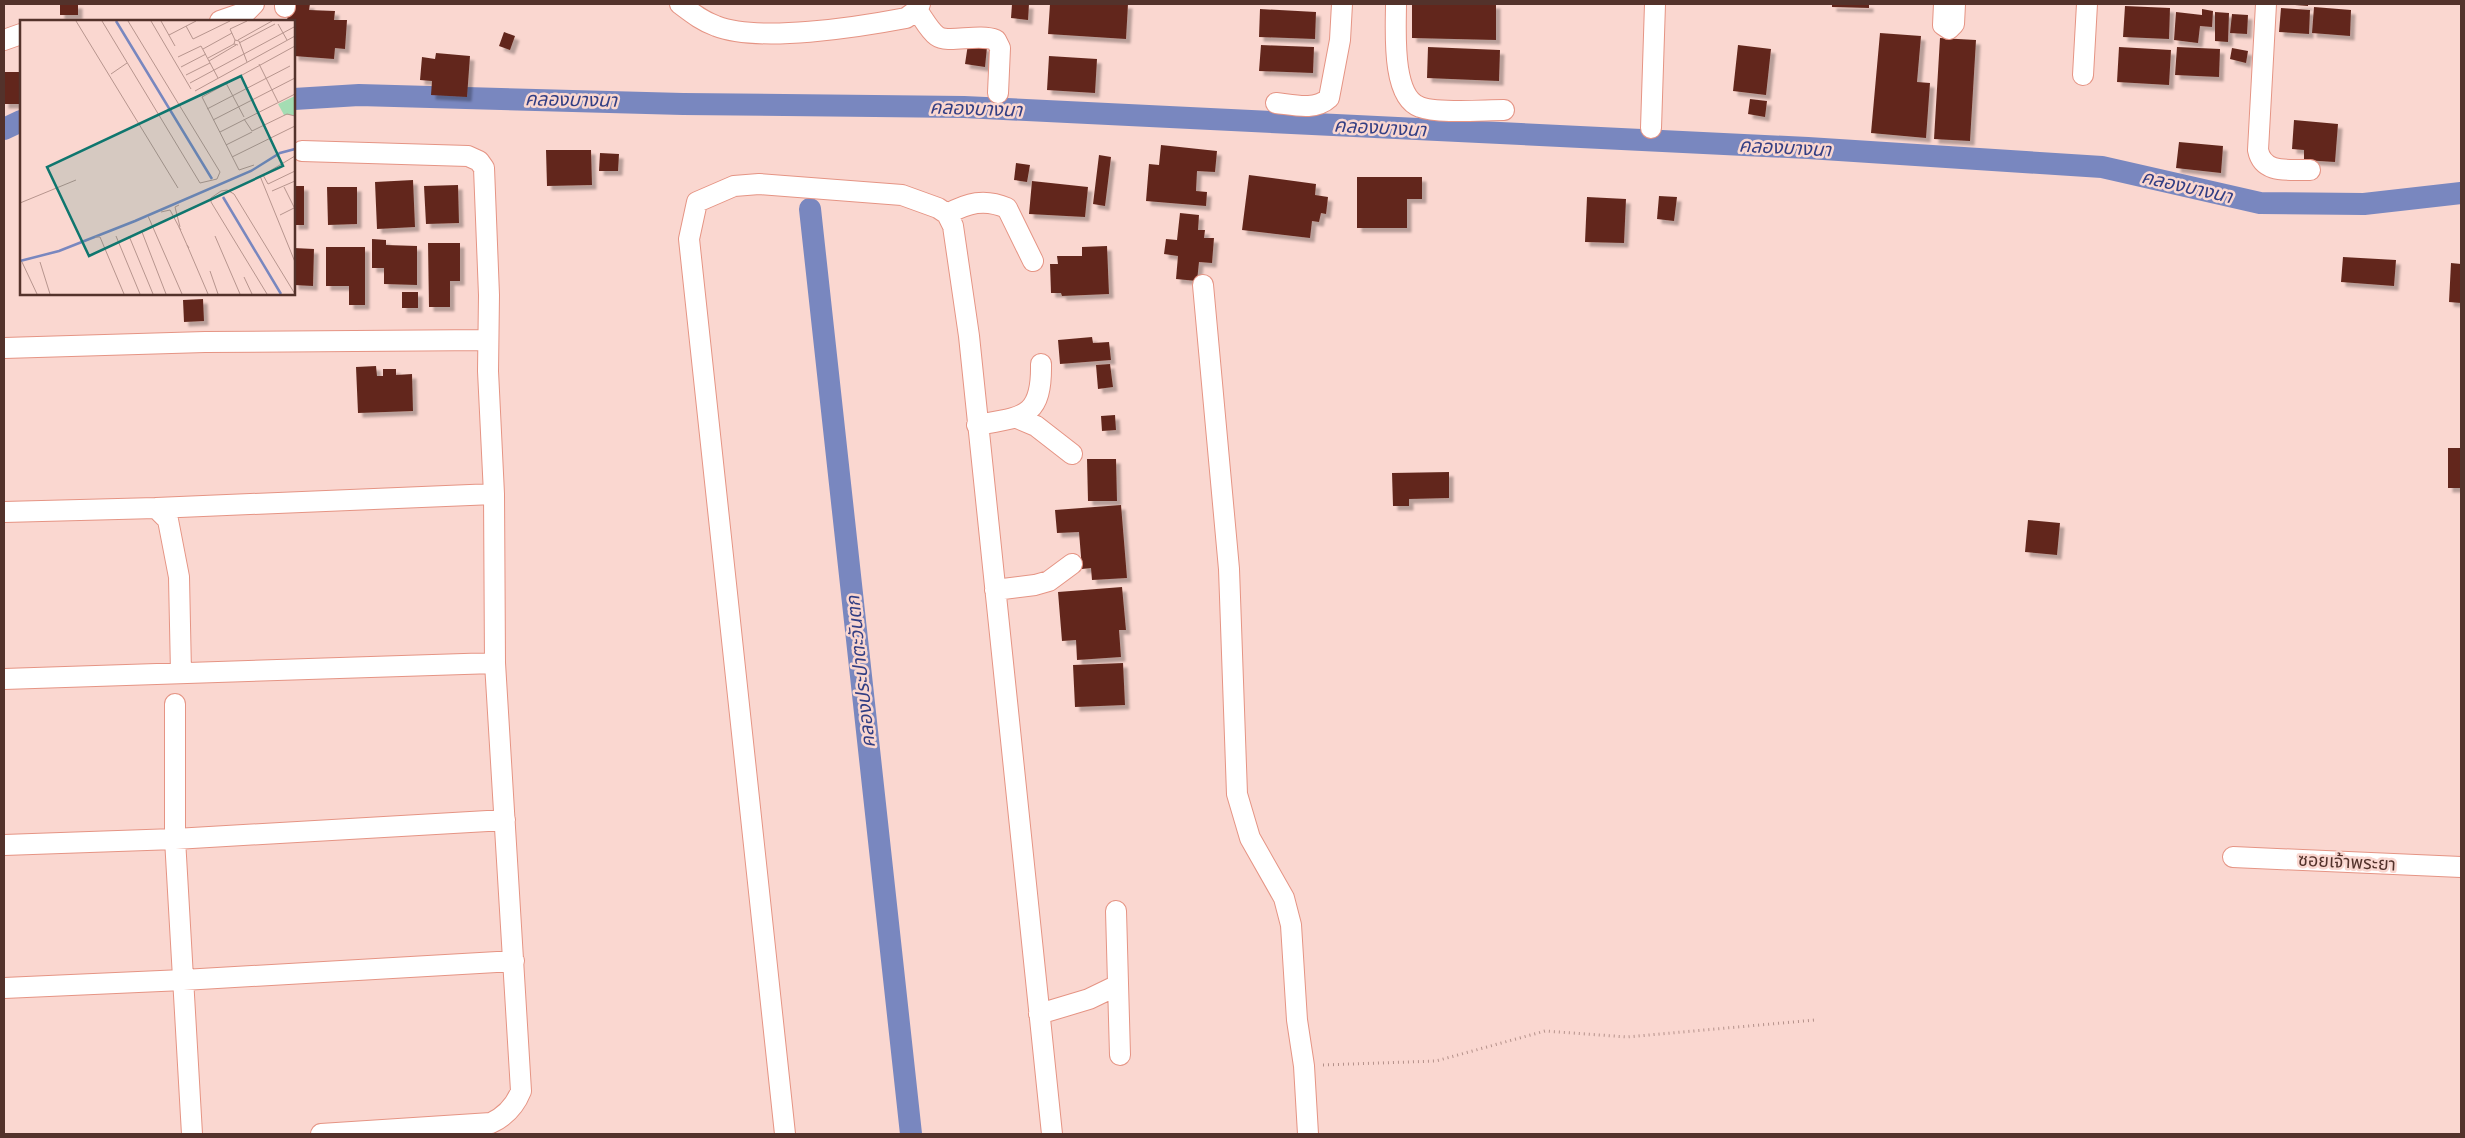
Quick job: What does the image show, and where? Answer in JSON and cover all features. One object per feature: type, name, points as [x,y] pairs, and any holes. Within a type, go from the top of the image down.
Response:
[{"type":"street","points":[[223,20],[246,12],[254,4]]},
{"type":"street","points":[[680,4],[700,19],[717,27],[768,33],[878,23],[906,18],[919,7],[937,36],[949,39],[986,36],[996,40],[1000,48],[998,93]]},
{"type":"street","points":[[1276,103],[1314,106],[1323,104],[1329,98],[1340,40],[1342,4]]},
{"type":"street","points":[[1396,4],[1398,68],[1402,87],[1408,98],[1419,107],[1504,110]]},
{"type":"street","points":[[1651,128],[1655,4]]},
{"type":"street","points":[[1944,4],[1943,25],[1949,29],[1954,24],[1955,4]]},
{"type":"street","points":[[2083,75],[2087,4]]},
{"type":"street","points":[[2266,4],[2258,150],[2260,160],[2264,165],[2274,169],[2310,170]]},
{"type":"street","points":[[4,40],[20,34]]},
{"type":"street","points":[[302,151],[468,156],[479,161],[484,168],[494,494],[495,663],[521,1091],[516,1103],[505,1115],[491,1123],[321,1134]]},
{"type":"street","points":[[785,1134],[690,247],[691,222],[697,202],[734,186],[759,184],[902,194],[922,200],[946,214],[953,226],[969,336],[1052,1134]]},
{"type":"street","points":[[946,214],[966,204],[983,201],[1008,208],[1034,261]]},
{"type":"street","points":[[1203,285],[1229,568],[1237,794],[1250,838],[1284,898],[1291,925],[1297,1020],[1304,1066],[1308,1134]]},
{"type":"street","points":[[4,348],[205,342],[488,340]]},
{"type":"street","points":[[977,426],[1017,418],[1031,409],[1039,398],[1041,364]]},
{"type":"street","points":[[1017,418],[1036,426],[1072,454]]},
{"type":"street","points":[[4,512],[156,508],[494,494]]},
{"type":"street","points":[[156,508],[168,520],[179,577],[181,673]]},
{"type":"street","points":[[995,590],[1036,585],[1049,581],[1072,564]]},
{"type":"street","points":[[4,679],[495,663]]},
{"type":"street","points":[[175,704],[175,839],[192,1134]]},
{"type":"street","points":[[4,845],[175,839],[505,820]]},
{"type":"street","name":"ซอยเจ้าพระยา","points":[[2233,857],[2461,867]]},
{"type":"street","points":[[1116,911],[1120,1055]]},
{"type":"street","points":[[4,988],[514,961]]},
{"type":"street","points":[[1039,1014],[1089,999],[1118,985]]},
{"type":"path","points":[[1304,1066],[1436,1061],[1545,1031],[1627,1037],[1815,1020]]},
{"type":"building","points":[[60,4],[78,4],[78,15],[60,15]]},
{"type":"building","points":[[289,4],[310,4],[309,10],[335,11],[334,20],[347,20],[345,49],[335,48],[334,59],[295,56],[295,20],[287,20]]},
{"type":"building","points":[[1012,4],[1029,4],[1028,20],[1011,18]]},
{"type":"building","points":[[1050,4],[1128,4],[1126,39],[1048,34]]},
{"type":"building","points":[[1412,4],[1496,4],[1496,40],[1412,38]]},
{"type":"building","points":[[1832,4],[1869,4],[1869,8],[1832,7]]},
{"type":"building","points":[[2308,4],[2308,6],[2295,5]]},
{"type":"building","points":[[2125,6],[2170,8],[2169,39],[2123,37]]},
{"type":"building","points":[[2314,7],[2351,10],[2350,36],[2312,33]]},
{"type":"building","points":[[2281,8],[2310,10],[2309,34],[2279,32]]},
{"type":"building","points":[[1260,9],[1316,12],[1315,39],[1259,37]]},
{"type":"building","points":[[2202,9],[2213,11],[2212,27],[2200,26],[2198,43],[2174,40],[2176,12],[2202,15]]},
{"type":"building","points":[[2215,12],[2229,13],[2228,42],[2215,41]]},
{"type":"building","points":[[2232,14],[2248,15],[2247,34],[2230,33]]},
{"type":"building","points":[[504,32],[515,36],[510,50],[499,46]]},
{"type":"building","points":[[1880,33],[1921,36],[1917,82],[1930,83],[1926,138],[1871,133]]},
{"type":"building","points":[[1940,38],[1976,40],[1970,141],[1934,139]]},
{"type":"building","points":[[968,44],[987,47],[985,67],[965,64]]},
{"type":"building","points":[[1261,45],[1314,47],[1313,73],[1259,71]]},
{"type":"building","points":[[1738,45],[1771,49],[1766,95],[1733,91]]},
{"type":"building","points":[[1428,47],[1500,50],[1499,81],[1427,78]]},
{"type":"building","points":[[2119,47],[2171,50],[2169,85],[2117,82]]},
{"type":"building","points":[[2177,47],[2220,49],[2219,77],[2175,75]]},
{"type":"building","points":[[2232,48],[2248,51],[2246,63],[2230,59]]},
{"type":"building","points":[[436,53],[470,56],[467,97],[431,95],[432,81],[420,80],[422,57],[435,59]]},
{"type":"building","points":[[1049,56],[1097,59],[1095,93],[1047,90]]},
{"type":"building","points":[[4,72],[20,72],[20,104],[4,104]]},
{"type":"building","points":[[1750,99],[1767,101],[1765,117],[1748,114]]},
{"type":"building","points":[[2294,120],[2338,124],[2335,162],[2304,160],[2304,150],[2292,149]]},
{"type":"building","points":[[2179,142],[2223,146],[2221,173],[2176,168]]},
{"type":"building","points":[[1161,145],[1217,151],[1215,172],[1197,171],[1196,191],[1207,192],[1206,206],[1146,201],[1149,164],[1159,165]]},
{"type":"building","points":[[546,150],[591,150],[592,185],[547,186]]},
{"type":"building","points":[[600,153],[619,154],[618,171],[599,171]]},
{"type":"building","points":[[1099,155],[1111,157],[1105,206],[1093,204]]},
{"type":"building","points":[[1016,163],[1030,165],[1027,182],[1014,180]]},
{"type":"building","points":[[1249,175],[1316,184],[1315,195],[1328,197],[1326,214],[1321,213],[1319,222],[1312,221],[1310,238],[1242,230]]},
{"type":"building","points":[[1357,177],[1422,177],[1422,199],[1407,199],[1407,228],[1357,228]]},
{"type":"building","points":[[413,180],[415,227],[377,229],[375,182]]},
{"type":"building","points":[[1032,181],[1088,187],[1085,217],[1029,214]]},
{"type":"building","points":[[458,185],[459,223],[426,224],[424,186]]},
{"type":"building","points":[[295,186],[304,186],[304,225],[295,225]]},
{"type":"building","points":[[327,187],[357,187],[357,224],[328,225]]},
{"type":"building","points":[[1659,196],[1677,197],[1674,221],[1657,219]]},
{"type":"building","points":[[1587,197],[1626,199],[1624,243],[1585,242]]},
{"type":"building","points":[[1180,213],[1199,215],[1198,230],[1205,230],[1204,238],[1214,238],[1212,263],[1199,262],[1197,281],[1176,279],[1178,256],[1164,254],[1166,239],[1177,240]]},
{"type":"building","points":[[372,239],[386,240],[386,245],[417,246],[417,285],[384,284],[384,268],[372,268]]},
{"type":"building","points":[[428,243],[460,243],[460,281],[450,281],[450,307],[429,307]]},
{"type":"building","points":[[1107,246],[1109,294],[1062,296],[1061,293],[1051,293],[1050,264],[1058,264],[1057,256],[1082,256],[1082,247]]},
{"type":"building","points":[[326,247],[365,247],[365,305],[349,305],[349,286],[326,286]]},
{"type":"building","points":[[295,248],[314,249],[313,286],[295,285]]},
{"type":"building","points":[[2343,257],[2396,260],[2394,286],[2341,282]]},
{"type":"building","points":[[2451,263],[2461,264],[2461,303],[2449,302]]},
{"type":"building","points":[[402,292],[418,292],[418,308],[402,308]]},
{"type":"building","points":[[203,299],[204,321],[184,322],[183,300]]},
{"type":"building","points":[[1092,337],[1093,343],[1109,342],[1111,360],[1060,364],[1058,340]]},
{"type":"building","points":[[1110,364],[1113,387],[1098,389],[1096,365]]},
{"type":"building","points":[[376,366],[377,376],[383,376],[383,369],[396,369],[396,375],[412,374],[413,411],[358,413],[356,367]]},
{"type":"building","points":[[1115,415],[1116,430],[1102,431],[1101,416]]},
{"type":"building","points":[[2448,448],[2461,448],[2461,488],[2448,488]]},
{"type":"building","points":[[1087,459],[1116,459],[1117,501],[1088,501]]},
{"type":"building","points":[[1449,472],[1449,498],[1409,499],[1409,506],[1393,506],[1392,473]]},
{"type":"building","points":[[1121,505],[1127,578],[1092,580],[1091,568],[1082,569],[1079,532],[1057,533],[1055,510]]},
{"type":"building","points":[[2028,520],[2060,523],[2057,555],[2025,552]]},
{"type":"building","points":[[1122,587],[1126,630],[1119,630],[1121,657],[1077,660],[1076,640],[1062,641],[1058,592]]},
{"type":"building","points":[[1123,663],[1125,705],[1075,707],[1073,665]]},
{"type":"waterway","name":"คลองบางนา","points":[[295,99],[359,95],[683,104],[964,107],[1808,148],[2102,167],[2260,203],[2364,204],[2461,193]]},
{"type":"waterway","name":"คลองบางนา","points":[[4,129],[20,121]]},
{"type":"waterway","name":"คลองประปาตะวันตก","points":[[810,209],[911,1134]]}]
